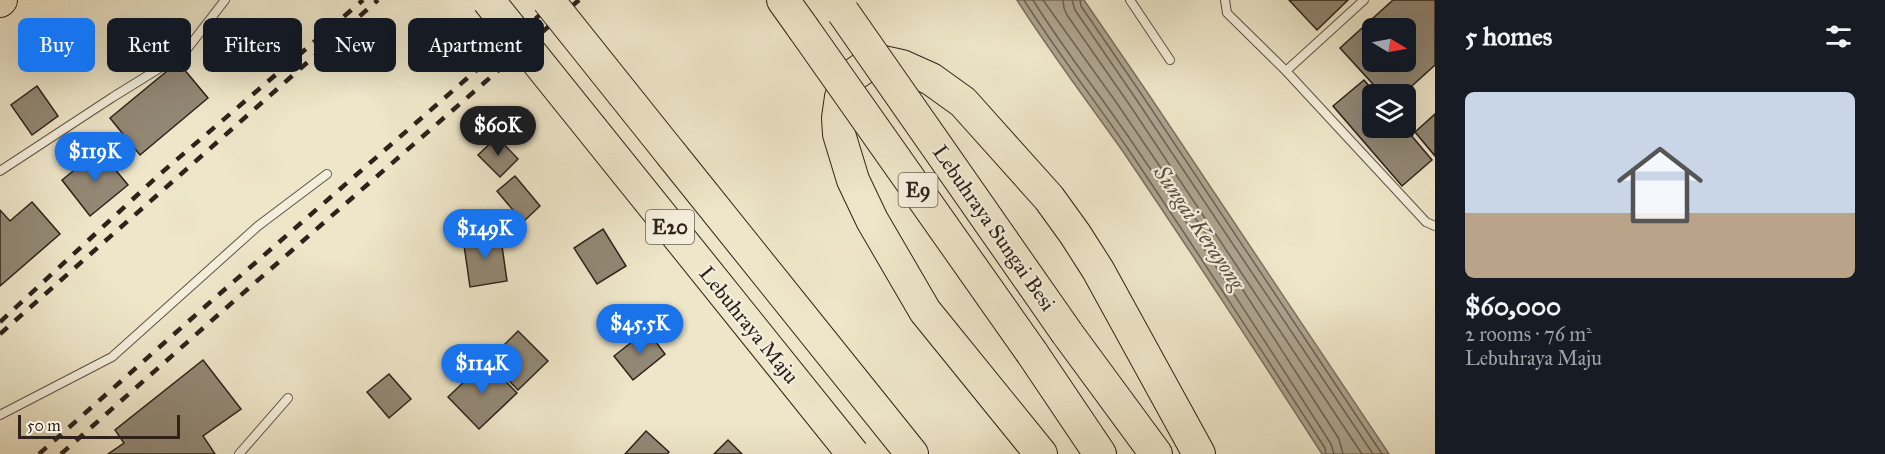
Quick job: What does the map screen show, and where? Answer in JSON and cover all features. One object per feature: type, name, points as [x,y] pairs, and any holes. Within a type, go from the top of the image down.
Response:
[{"type":"highway","name":"Lebuhraya Maju","points":[[488,0],[853,454]]},
{"type":"highway","name":"E20","points":[[548,0],[912,454]]},
{"type":"highway","name":"Lebuhraya Sungai Besi","points":[[783,0],[1032,353],[1100,454]]},
{"type":"highway","name":"Lebuhraya Sungai Besi","points":[[835,0],[1068,333],[1156,454]]},
{"type":"highway","points":[[1041,454],[925,311],[889,251],[853,180],[839,134],[838,118],[841,97],[849,78],[865,67],[884,62],[902,66],[930,79],[963,102],[1049,198],[1098,270],[1199,454]]},
{"type":"lane","points":[[0,171],[184,53],[225,0]]},
{"type":"lane","points":[[1130,0],[1170,60]]},
{"type":"lane","points":[[1225,0],[1227,13],[1286,71],[1426,222],[1435,226]]},
{"type":"lane","points":[[1286,71],[1364,0]]},
{"type":"lane","points":[[0,415],[112,357],[258,226],[327,174]]},
{"type":"lane","points":[[239,454],[288,398]]},
{"type":"water","name":"Sungai Kerayong","points":[[1017,0],[1084,0],[1389,454],[1322,454],[1149,190]]},
{"type":"building","points":[[1289,0],[1348,0],[1317,30]]},
{"type":"building","points":[[1393,0],[1435,0],[1435,65],[1414,84],[1373,84],[1340,48],[1362,28],[1362,72],[1416,72],[1416,18],[1373,18]]},
{"type":"building","points":[[166,72],[186,72],[208,98],[140,155],[110,118]]},
{"type":"building","points":[[1364,80],[1367,84],[1362,84],[1362,138],[1413,138],[1432,160],[1402,186],[1333,106]]},
{"type":"building","points":[[37,86],[58,116],[32,135],[11,105]]},
{"type":"building","points":[[1435,114],[1435,156],[1416,133]]},
{"type":"building","points":[[497,137],[518,159],[500,177],[478,155]]},
{"type":"building","points":[[99,150],[128,185],[90,216],[62,180]]},
{"type":"building","points":[[515,176],[540,206],[523,222],[497,191]]},
{"type":"building","points":[[32,202],[60,234],[0,286],[0,210],[10,221]]},
{"type":"building","points":[[603,229],[626,266],[597,284],[574,248]]},
{"type":"building","points":[[500,232],[507,281],[470,287],[463,238]]},
{"type":"building","points":[[647,330],[665,354],[633,380],[614,356]]},
{"type":"building","points":[[518,331],[548,361],[518,390],[489,360]]},
{"type":"building","points":[[203,360],[241,409],[203,436],[215,454],[108,454],[124,443],[115,430]]},
{"type":"building","points":[[486,361],[517,393],[479,429],[448,397]]},
{"type":"building","points":[[389,374],[411,399],[389,418],[367,392]]},
{"type":"building","points":[[646,431],[669,452],[667,454],[625,454]]},
{"type":"building","points":[[728,440],[742,454],[714,454]]},
{"type":"railway","points":[[0,322],[160,174],[363,0]]},
{"type":"railway","points":[[0,334],[378,0]]},
{"type":"railway","points":[[39,454],[557,0]]},
{"type":"railway","points":[[61,454],[579,0]]}]
